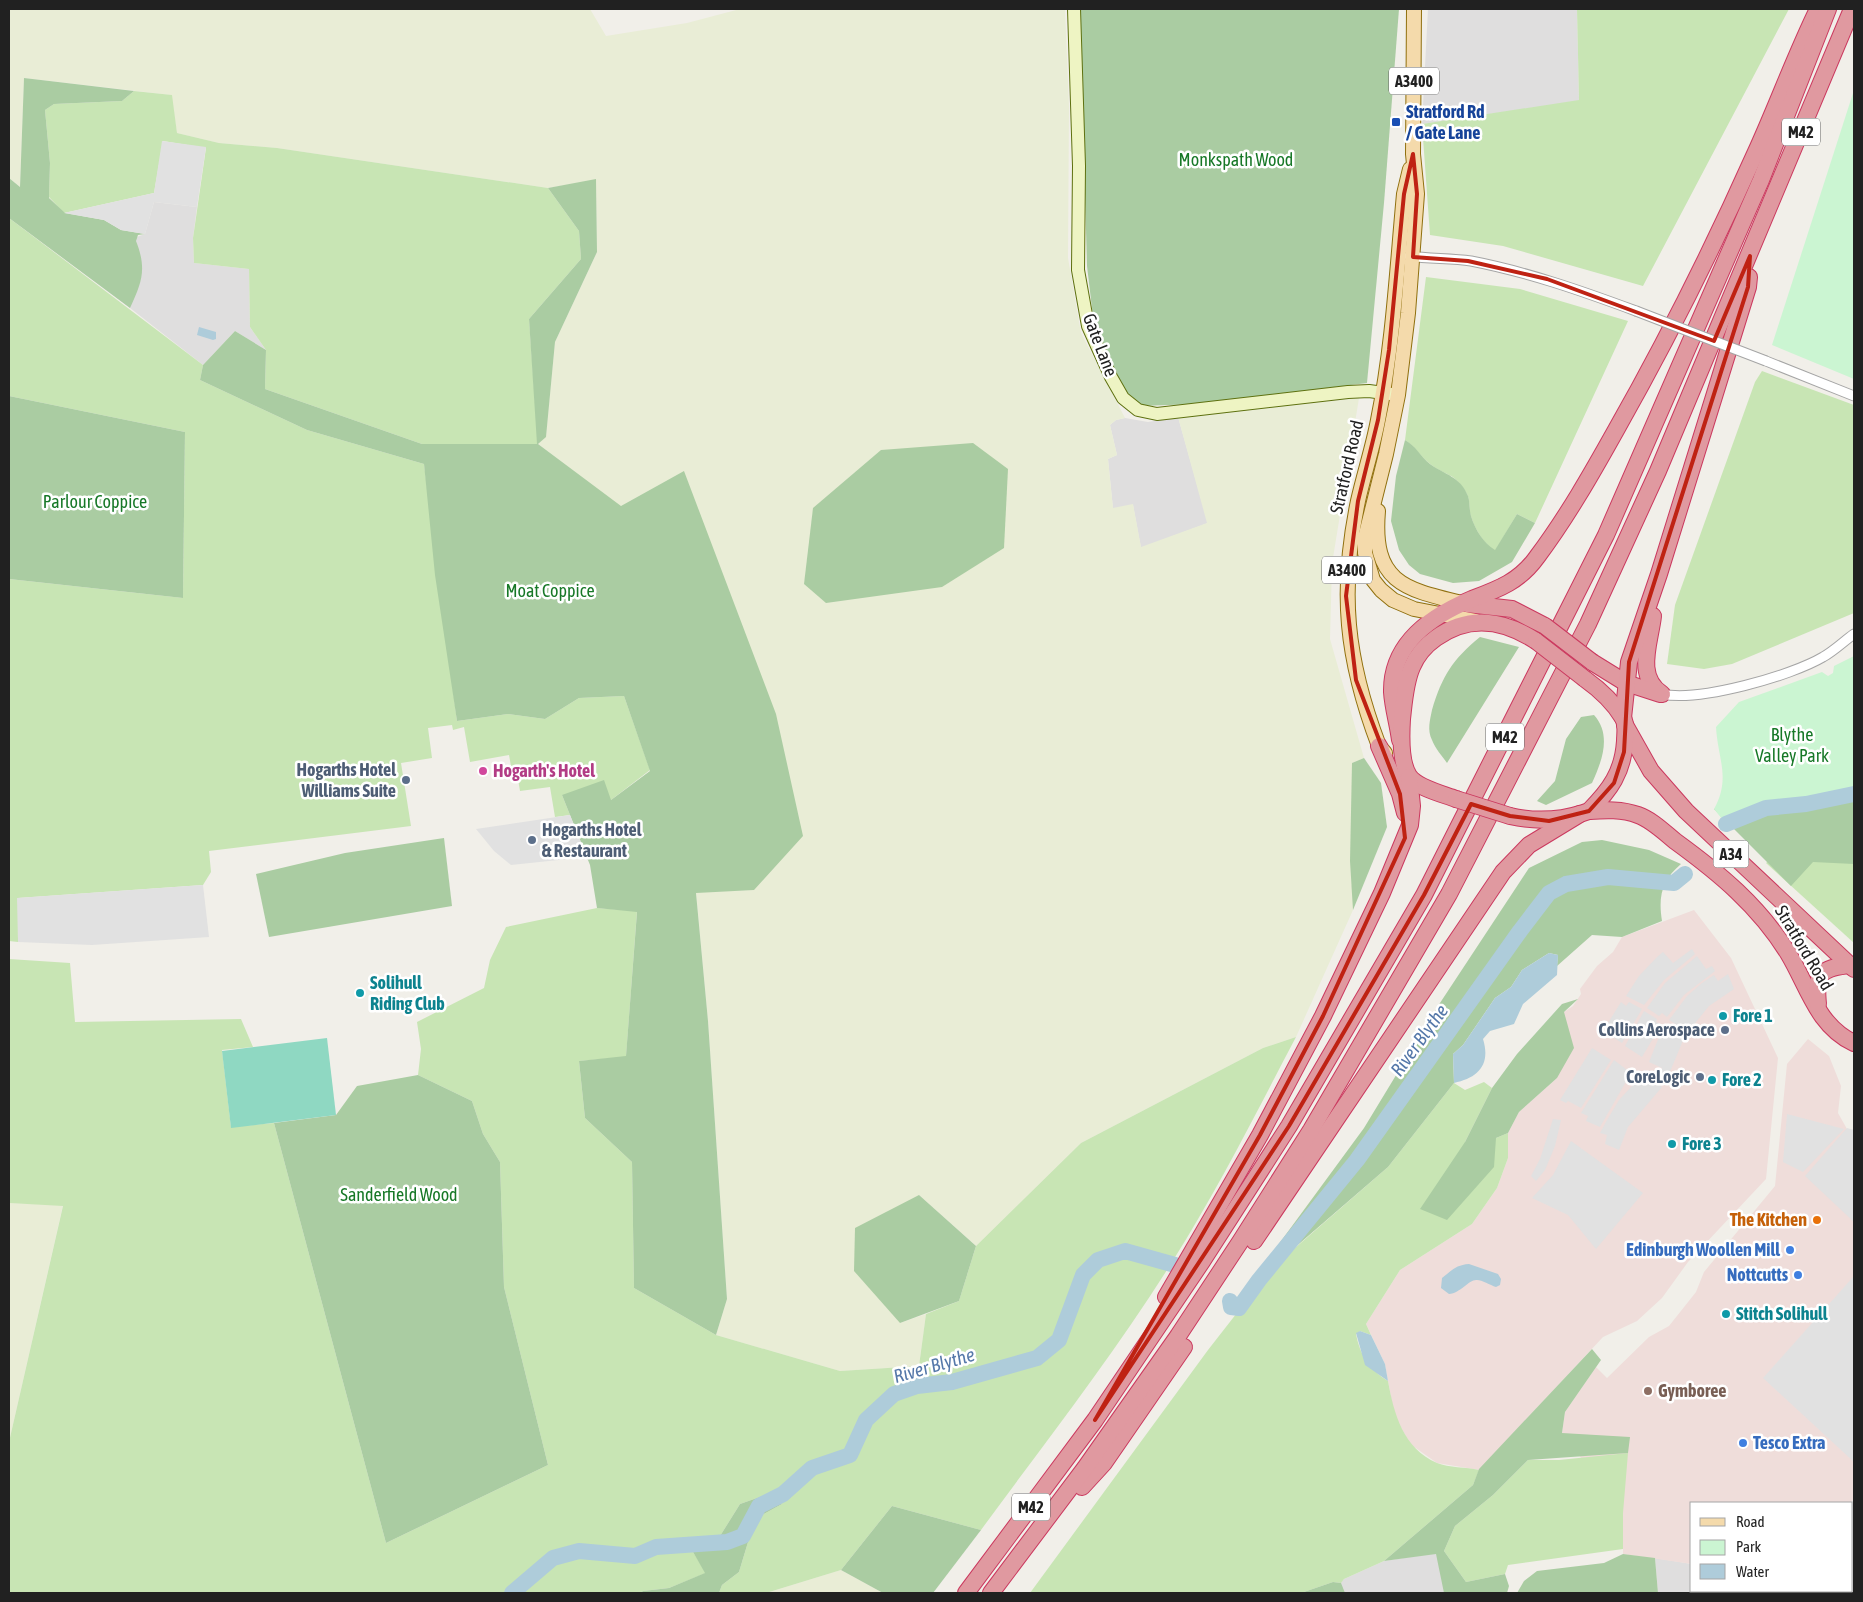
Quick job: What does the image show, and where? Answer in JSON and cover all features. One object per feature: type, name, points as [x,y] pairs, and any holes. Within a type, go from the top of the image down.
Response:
[{"type":"highway","points":[[1400,740],[1392,694],[1396,665],[1408,643],[1438,614],[1505,587],[1528,570],[1593,470],[1681,312],[1756,154],[1818,9]]},
{"type":"highway","name":"M42","points":[[966,1593],[1095,1420],[1203,1260],[1289,1126],[1424,896],[1606,535],[1761,180],[1828,9]]},
{"type":"highway","name":"M42","points":[[991,1593],[1020,1556],[1173,1344],[1240,1242],[1311,1130],[1449,894],[1588,624],[1658,471],[1750,256],[1852,9]]},
{"type":"highway","points":[[1020,1556],[1104,1463],[1504,872],[1529,845],[1584,813],[1608,792],[1617,778],[1624,752],[1626,683],[1629,662],[1659,574],[1748,287],[1750,256]]},
{"type":"highway","points":[[1659,574],[1646,656],[1646,674],[1653,688],[1662,694]]},
{"type":"highway","points":[[1462,603],[1512,609],[1545,626],[1592,662],[1626,683],[1662,694]]},
{"type":"highway","name":"A34","points":[[1584,813],[1549,820],[1530,820],[1510,816],[1456,799],[1422,785],[1408,775],[1400,740],[1407,681],[1417,658],[1444,632],[1457,626],[1478,622],[1509,626],[1536,641],[1598,688],[1624,722]]},
{"type":"highway","name":"Stratford Road","points":[[1624,722],[1660,784],[1686,811],[1852,967]]},
{"type":"highway","points":[[1379,746],[1400,794],[1405,818],[1405,838]]},
{"type":"highway","points":[[1095,1420],[1269,1118],[1323,1016],[1382,893],[1405,838],[1412,815],[1408,775]]},
{"type":"highway","name":"Stratford Road","points":[[1584,813],[1624,811],[1645,818],[1727,882],[1759,912],[1773,930],[1827,1024],[1854,1044]]},
{"type":"highway","name":"A34","points":[[1818,1011],[1817,984],[1820,975],[1830,967],[1852,967]]},
{"type":"main road","name":"Stratford Road","points":[[1414,9],[1413,154],[1416,194],[1408,313],[1398,395],[1386,454],[1365,538],[1365,553],[1368,567],[1381,590],[1393,600],[1414,609],[1478,622]]},
{"type":"main road","name":"Stratford Road","points":[[1408,775],[1392,762],[1379,746],[1356,680],[1346,596],[1348,558],[1389,350],[1404,194],[1413,154]]},
{"type":"main road","points":[[1386,454],[1377,536],[1382,560],[1391,573],[1406,587],[1416,592],[1462,603]]},
{"type":"street","name":"Gate Lane","points":[[1074,9],[1079,166],[1078,270],[1088,326],[1111,377],[1124,398],[1138,410],[1157,414],[1348,392],[1382,392],[1398,395]]},
{"type":"street","points":[[1398,254],[1468,261],[1547,279],[1636,311],[1854,396]]},
{"type":"street","points":[[1662,694],[1692,695],[1733,688],[1775,676],[1822,658],[1854,634]]},
{"type":"highlighted area","points":[[1413,154],[1417,194],[1413,257],[1468,261],[1547,279],[1714,341],[1750,256],[1748,287],[1629,662],[1624,752],[1614,783],[1589,811],[1549,821],[1510,816],[1471,804],[1424,895],[1289,1126],[1095,1420],[1260,1135],[1323,1016],[1405,838],[1400,794],[1356,680],[1346,596],[1358,501],[1378,420],[1389,350],[1404,194]]},
{"type":"shaded area","points":[[1428,9],[1577,9],[1579,101],[1422,124]]},
{"type":"shaded area","points":[[162,141],[206,147],[197,207],[154,202],[145,234],[121,230],[104,220],[64,213],[154,193]]},
{"type":"shaded area","points":[[154,202],[197,207],[193,238],[194,263],[249,269],[250,327],[266,350],[235,331],[203,365],[116,297],[123,242],[145,234]]},
{"type":"shaded area","points":[[1178,417],[1208,523],[1141,548],[1133,505],[1113,509],[1108,459],[1117,455],[1110,425],[1116,420],[1125,418],[1148,422]]},
{"type":"shaded area","name":"Hogarths Hotel & Restaurant","points":[[570,815],[587,857],[511,865],[494,851],[476,829]]},
{"type":"shaded area","points":[[203,885],[209,937],[92,945],[18,942],[17,898]]},
{"type":"shaded area","points":[[1694,910],[1731,958],[1778,1058],[1766,1179],[1688,1262],[1662,1298],[1637,1321],[1603,1337],[1479,1470],[1437,1463],[1410,1444],[1394,1414],[1385,1364],[1366,1324],[1400,1270],[1472,1224],[1497,1188],[1508,1158],[1508,1133],[1519,1112],[1557,1078],[1564,1012],[1573,1006],[1581,994],[1580,989],[1597,966],[1613,952],[1622,937]]},
{"type":"shaded area","points":[[1692,949],[1695,954],[1664,980],[1644,1005],[1626,996],[1639,976],[1663,952],[1673,963]]},
{"type":"shaded area","points":[[1697,956],[1706,969],[1712,966],[1715,971],[1684,995],[1667,1017],[1662,1013],[1659,1016],[1647,1008],[1665,983]]},
{"type":"shaded area","points":[[1728,974],[1734,989],[1709,1006],[1688,1032],[1669,1020],[1687,996],[1702,983],[1714,975],[1718,981]]},
{"type":"shaded area","points":[[1621,1002],[1626,1006],[1629,1002],[1642,1009],[1622,1043],[1603,1031]]},
{"type":"shaded area","points":[[1644,1011],[1657,1019],[1656,1022],[1661,1025],[1642,1057],[1625,1046]]},
{"type":"shaded area","points":[[1663,1027],[1684,1038],[1667,1079],[1659,1075],[1662,1068],[1649,1062]]},
{"type":"shaded area","points":[[1808,1039],[1829,1056],[1841,1086],[1838,1113],[1847,1129],[1854,1130],[1854,1499],[1851,1502],[1690,1502],[1690,1564],[1623,1554],[1623,1513],[1562,1433],[1565,1412],[1596,1367],[1607,1378],[1649,1337],[1669,1326],[1696,1292],[1704,1272],[1775,1186],[1787,1064]]},
{"type":"shaded area","points":[[1592,1048],[1611,1060],[1581,1108],[1568,1101],[1566,1103],[1560,1100]]},
{"type":"shaded area","points":[[1614,1060],[1631,1073],[1600,1127],[1586,1121],[1588,1116],[1581,1113]]},
{"type":"shaded area","points":[[1643,1074],[1662,1087],[1628,1127],[1619,1150],[1605,1144],[1607,1135],[1600,1133],[1619,1100]]},
{"type":"shaded area","points":[[1787,1114],[1844,1129],[1803,1172],[1783,1162]]},
{"type":"shaded area","points":[[1553,1119],[1561,1120],[1555,1146],[1545,1170],[1536,1181],[1531,1176],[1540,1159]]},
{"type":"shaded area","points":[[1847,1128],[1854,1130],[1854,1222],[1805,1176]]},
{"type":"shaded area","points":[[1571,1141],[1643,1193],[1596,1249],[1568,1215],[1532,1198],[1553,1175]]},
{"type":"shaded area","points":[[1854,1276],[1854,1462],[1763,1378]]},
{"type":"shaded area","points":[[1854,1499],[1854,1593],[1658,1593],[1655,1558],[1690,1564],[1690,1592],[1853,1592],[1853,1502],[1851,1502]]},
{"type":"shaded area","points":[[1436,1553],[1449,1593],[1332,1593],[1344,1579],[1384,1561]]},
{"type":"green space","points":[[9,9],[590,9],[606,36],[687,23],[740,9],[1065,9],[1069,107],[1068,258],[1081,333],[1125,418],[1116,420],[1110,425],[1117,455],[1108,459],[1113,508],[1133,504],[1141,547],[1207,523],[1178,417],[1359,398],[1332,564],[1330,639],[1364,758],[1352,763],[1353,910],[1296,1037],[1263,1048],[1081,1143],[976,1246],[919,1195],[900,1323],[926,1314],[919,1366],[840,1371],[716,1335],[727,1299],[708,1021],[696,892],[754,890],[728,592],[684,472],[621,507],[538,444],[546,436],[555,342],[597,252],[596,180],[548,188],[277,148],[219,143],[177,133],[171,95],[24,78],[20,187],[9,178]]},
{"type":"green space","name":"Monkspath Wood","points":[[1080,9],[1399,9],[1384,203],[1367,383],[1198,404],[1140,406],[1120,385],[1094,325],[1087,266]]},
{"type":"green space","points":[[1577,9],[1789,9],[1643,286],[1503,246],[1430,235],[1422,124],[1579,100]]},
{"type":"green space","points":[[24,78],[134,91],[122,101],[54,104],[45,110],[50,163],[49,198],[65,213],[104,220],[121,230],[145,234],[138,235],[136,241],[141,260],[142,275],[130,308],[9,218],[9,178],[20,187]]},
{"type":"green space","points":[[1854,90],[1854,379],[1772,345]]},
{"type":"green space","points":[[134,91],[172,95],[177,133],[219,143],[277,148],[548,188],[579,231],[581,259],[529,319],[538,444],[422,444],[265,389],[266,350],[250,327],[249,269],[194,263],[193,238],[206,148],[163,141],[154,193],[64,213],[49,197],[50,163],[45,110],[54,104],[122,101]]},
{"type":"green space","name":"Moat Coppice","points":[[596,179],[597,252],[555,342],[546,437],[538,444],[621,506],[684,471],[776,714],[803,836],[754,890],[696,893],[708,1021],[727,1299],[716,1335],[634,1288],[632,1162],[585,1118],[579,1061],[626,1056],[637,912],[597,908],[590,865],[562,795],[604,780],[611,800],[650,771],[624,696],[579,698],[545,719],[508,714],[457,721],[435,575],[424,464],[307,430],[200,380],[203,365],[235,331],[266,350],[265,389],[422,444],[537,444],[529,319],[581,259],[579,231],[548,188]]},
{"type":"green space","points":[[9,218],[203,365],[200,380],[307,430],[424,464],[457,721],[508,714],[545,719],[579,698],[624,696],[650,770],[611,800],[562,795],[570,815],[555,817],[550,787],[520,791],[518,779],[520,771],[516,766],[511,766],[509,755],[470,762],[464,727],[453,730],[452,725],[428,728],[432,758],[401,763],[411,826],[209,851],[211,872],[203,885],[18,898],[18,942],[9,941],[9,579],[183,598],[185,432],[9,396]]},
{"type":"green space","points":[[1426,277],[1520,289],[1628,321],[1535,523],[1517,514],[1495,551],[1487,544],[1477,530],[1470,513],[1468,496],[1458,481],[1429,463],[1405,440]]},
{"type":"green space","points":[[1762,371],[1854,405],[1854,613],[1732,664],[1704,669],[1667,664],[1675,605],[1755,382]]},
{"type":"green space","name":"Parlour Coppice","points":[[9,396],[185,432],[183,598],[9,579]]},
{"type":"green space","points":[[1405,440],[1430,464],[1461,484],[1468,496],[1471,516],[1477,531],[1483,540],[1495,550],[1517,514],[1535,523],[1512,562],[1479,581],[1453,583],[1420,574],[1409,565],[1399,550],[1391,521],[1396,476]]},
{"type":"green space","points":[[973,443],[1008,469],[1004,548],[942,587],[826,603],[804,584],[813,508],[881,450]]},
{"type":"green space","points":[[1480,637],[1519,647],[1447,763],[1430,736],[1429,725],[1432,710],[1444,678],[1463,653]]},
{"type":"green space","name":"Blythe Valley Park","points":[[1854,656],[1854,794],[1806,804],[1766,808],[1726,824],[1714,809],[1722,788],[1723,778],[1716,727],[1739,702],[1822,672],[1828,676],[1833,673],[1834,666]]},
{"type":"green space","points":[[1594,715],[1603,731],[1604,748],[1592,783],[1546,805],[1537,801],[1555,781],[1566,739],[1581,717]]},
{"type":"green space","points":[[1364,758],[1381,783],[1387,827],[1353,910],[1350,861],[1352,763]]},
{"type":"green space","points":[[1854,764],[1854,864],[1813,862],[1791,886],[1714,809]]},
{"type":"green space","points":[[1854,794],[1854,943],[1766,863]]},
{"type":"green space","points":[[444,838],[452,906],[269,937],[256,874],[345,853]]},
{"type":"green space","points":[[1602,840],[1649,850],[1681,864],[1669,876],[1663,889],[1661,896],[1662,921],[1622,937],[1592,935],[1557,966],[1558,955],[1549,953],[1522,970],[1511,987],[1495,998],[1463,1045],[1453,1054],[1454,1083],[1388,1167],[1278,1262],[1273,1252],[1364,1128],[1438,1006],[1529,868],[1582,842]]},
{"type":"green space","points":[[597,908],[637,911],[626,1057],[579,1061],[585,1118],[632,1162],[634,1288],[716,1335],[840,1371],[919,1366],[926,1314],[959,1301],[976,1246],[1081,1143],[1263,1048],[1296,1037],[1221,1179],[1150,1297],[981,1530],[892,1506],[841,1570],[766,1593],[719,1593],[722,1585],[739,1572],[755,1519],[782,1504],[771,1493],[740,1504],[720,1536],[693,1552],[706,1573],[669,1588],[640,1593],[9,1593],[9,1442],[63,1206],[9,1203],[9,959],[70,963],[75,1022],[241,1019],[253,1047],[222,1050],[231,1127],[274,1123],[386,1543],[548,1465],[504,1287],[500,1162],[483,1134],[472,1101],[418,1075],[421,1049],[417,1022],[484,988],[490,960],[506,927]]},
{"type":"green space","points":[[1578,999],[1564,1012],[1574,1048],[1557,1078],[1519,1112],[1508,1133],[1496,1138],[1494,1167],[1447,1220],[1420,1209],[1465,1142],[1492,1088],[1517,1054],[1562,1004]]},
{"type":"green space","points":[[327,1038],[336,1115],[231,1128],[222,1051]]},
{"type":"green space","name":"Sanderfield Wood","points":[[418,1075],[472,1101],[483,1134],[500,1162],[504,1287],[548,1465],[386,1543],[274,1123],[336,1115],[357,1086]]},
{"type":"green space","points":[[1484,1082],[1492,1088],[1465,1142],[1496,1138],[1508,1133],[1508,1158],[1497,1188],[1472,1224],[1400,1270],[1366,1324],[1371,1335],[1360,1331],[1356,1334],[1366,1361],[1388,1381],[1393,1406],[1408,1439],[1425,1457],[1437,1463],[1479,1470],[1473,1485],[1384,1561],[1344,1579],[1341,1583],[1333,1582],[1301,1593],[1030,1593],[1208,1350],[1272,1268],[1388,1167],[1454,1083],[1465,1090]]},
{"type":"green space","points":[[919,1195],[976,1246],[959,1301],[900,1323],[854,1271],[855,1228]]},
{"type":"green space","points":[[9,1203],[63,1205],[9,1442]]},
{"type":"green space","points":[[1592,1349],[1601,1360],[1565,1412],[1562,1433],[1630,1437],[1628,1453],[1528,1460],[1493,1495],[1455,1526],[1444,1551],[1466,1582],[1505,1574],[1509,1586],[1507,1593],[1444,1593],[1436,1554],[1384,1561],[1473,1485],[1479,1469]]},
{"type":"green space","points":[[1628,1453],[1623,1513],[1623,1549],[1508,1565],[1505,1574],[1466,1582],[1444,1551],[1455,1526],[1493,1495],[1528,1460],[1559,1460]]},
{"type":"green space","points":[[771,1493],[782,1504],[755,1519],[739,1572],[722,1585],[719,1593],[640,1593],[669,1588],[705,1573],[693,1552],[720,1536],[740,1504]]},
{"type":"green space","points":[[892,1506],[981,1530],[933,1593],[883,1593],[841,1570]]},
{"type":"green space","points":[[1623,1554],[1655,1558],[1658,1593],[1517,1593],[1524,1581],[1537,1571],[1604,1563]]},
{"type":"green space","points":[[841,1570],[883,1593],[766,1593]]},
{"type":"green space","points":[[1333,1582],[1341,1583],[1345,1593],[1301,1593]]},
{"type":"water","points":[[199,327],[216,332],[216,339],[213,340],[197,335]]},
{"type":"water","points":[[1549,953],[1558,955],[1557,975],[1523,1004],[1514,1024],[1490,1031],[1483,1039],[1485,1056],[1484,1063],[1480,1069],[1470,1078],[1454,1083],[1453,1054],[1463,1045],[1495,998],[1511,987],[1522,970]]},
{"type":"water","points":[[1469,1264],[1498,1274],[1501,1279],[1500,1285],[1496,1287],[1474,1280],[1449,1294],[1441,1288],[1442,1278],[1457,1267]]},
{"type":"water","points":[[1360,1331],[1371,1335],[1385,1364],[1388,1381],[1365,1365],[1356,1333]]},
{"type":"waterway","name":"River Blythe","points":[[1726,824],[1766,808],[1806,804],[1854,794]]},
{"type":"waterway","name":"River Blythe","points":[[1230,1301],[1231,1307],[1239,1308],[1259,1280],[1357,1160],[1549,893],[1566,884],[1608,877],[1674,883],[1685,874]]},
{"type":"waterway","name":"River Blythe","points":[[512,1593],[553,1558],[579,1551],[635,1556],[656,1547],[727,1542],[743,1536],[759,1506],[783,1494],[812,1468],[850,1455],[866,1420],[894,1394],[917,1386],[952,1382],[1037,1358],[1059,1340],[1083,1275],[1098,1260],[1125,1251],[1175,1265]]},
{"type":"place","name":"Stratford Rd / Gate Lane","points":[[1396,122]]},
{"type":"place","name":"Hogarth's Hotel","points":[[483,771]]},
{"type":"place","name":"Hogarths Hotel Williams Suite","points":[[406,780]]},
{"type":"place","name":"Hogarths Hotel & Restaurant","points":[[532,840]]},
{"type":"place","name":"Solihull Riding Club","points":[[360,993]]},
{"type":"place","name":"Fore 1","points":[[1723,1016]]},
{"type":"place","name":"Collins Aerospace","points":[[1725,1030]]},
{"type":"place","name":"CoreLogic","points":[[1700,1077]]},
{"type":"place","name":"Fore 2","points":[[1712,1080]]},
{"type":"place","name":"Fore 3","points":[[1672,1144]]},
{"type":"place","name":"The Kitchen","points":[[1817,1220]]},
{"type":"place","name":"Edinburgh Woollen Mill","points":[[1790,1250]]},
{"type":"place","name":"Nottcutts","points":[[1798,1275]]},
{"type":"place","name":"Stitch Solihull","points":[[1726,1314]]},
{"type":"place","name":"Gymboree","points":[[1648,1391]]},
{"type":"place","name":"Tesco Extra","points":[[1743,1443]]}]
